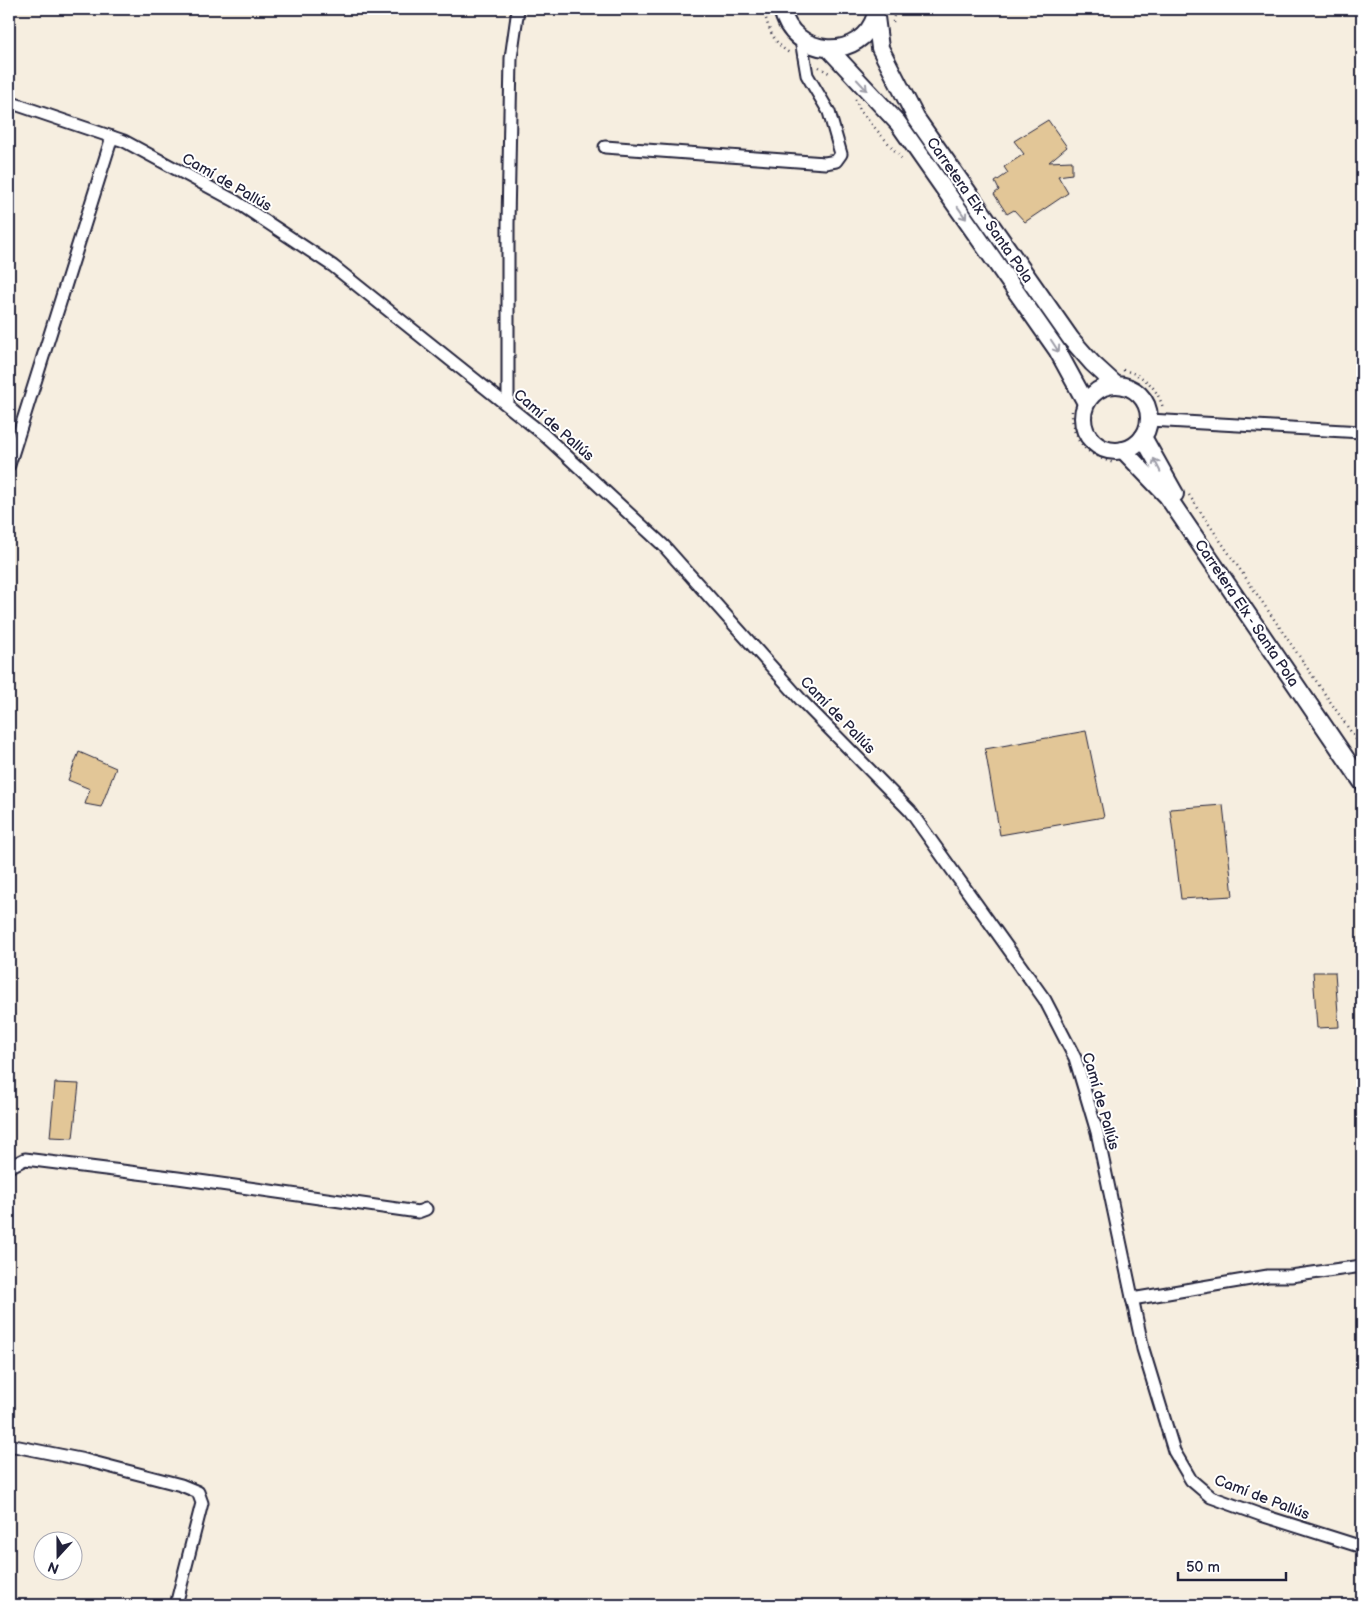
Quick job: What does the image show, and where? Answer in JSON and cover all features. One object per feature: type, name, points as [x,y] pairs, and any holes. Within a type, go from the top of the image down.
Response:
[{"type":"main road","points":[[782,9],[788,24],[801,40],[810,45],[829,49],[839,49],[858,41],[865,34],[876,13]]},
{"type":"main road","name":"Carretera Elx - Santa Pola","points":[[876,13],[880,48],[916,118],[1071,339],[1092,363],[1116,385]]},
{"type":"main road","name":"Carretera Elx - Santa Pola","points":[[829,49],[898,123],[1057,350],[1080,402]]},
{"type":"main road","points":[[1116,385],[1133,390],[1140,396],[1148,411],[1149,420],[1143,437],[1121,457],[1099,446],[1089,438],[1084,427],[1080,402],[1098,390],[1116,385]]},
{"type":"main road","name":"Carretera Elx - Santa Pola","points":[[1143,437],[1164,479],[1362,765]]},
{"type":"main road","name":"Carretera Elx - Santa Pola","points":[[1121,457],[1167,496],[1358,786]]},
{"type":"street","points":[[508,405],[508,224],[511,68],[518,9]]},
{"type":"street","points":[[605,147],[825,163],[836,161],[841,154],[837,139],[829,112],[807,75],[801,40]]},
{"type":"street","name":"Camí de Pallús","points":[[9,102],[124,141],[235,201],[332,266],[508,405],[664,546],[802,701],[910,811],[1045,1000],[1075,1058],[1097,1132],[1143,1349],[1174,1452],[1191,1480],[1212,1496],[1261,1516],[1362,1548]]},
{"type":"street","points":[[9,464],[112,137]]},
{"type":"street","points":[[1149,420],[1362,432]]},
{"type":"street","points":[[9,1167],[25,1159],[178,1178],[418,1212],[426,1208]]},
{"type":"street","points":[[1132,1299],[1268,1276],[1291,1276],[1362,1266]]},
{"type":"street","points":[[9,1446],[85,1460],[181,1485],[198,1492],[202,1503],[176,1605]]},
{"type":"path","points":[[764,9],[767,26],[775,41],[785,51],[832,75]]},
{"type":"path","points":[[853,92],[861,112],[906,162]]},
{"type":"path","points":[[1080,402],[1072,424],[1077,439],[1088,453],[1121,457]]},
{"type":"path","points":[[1358,786],[1362,803]]},
{"type":"building","points":[[1048,120],[1067,147],[1049,162],[1072,161],[1072,174],[1058,176],[1068,193],[1025,222],[1014,210],[1007,214],[994,194],[999,190],[995,182],[1008,173],[1004,167],[1024,154],[1014,141]]},
{"type":"building","points":[[1086,731],[1104,817],[1000,835],[985,749]]},
{"type":"building","points":[[79,752],[116,768],[101,807],[85,804],[90,789],[68,780]]},
{"type":"building","points":[[1223,805],[1233,896],[1181,899],[1170,809]]},
{"type":"building","points":[[1313,972],[1335,972],[1339,1027],[1317,1028]]},
{"type":"building","points":[[55,1083],[79,1084],[73,1138],[50,1137]]}]
